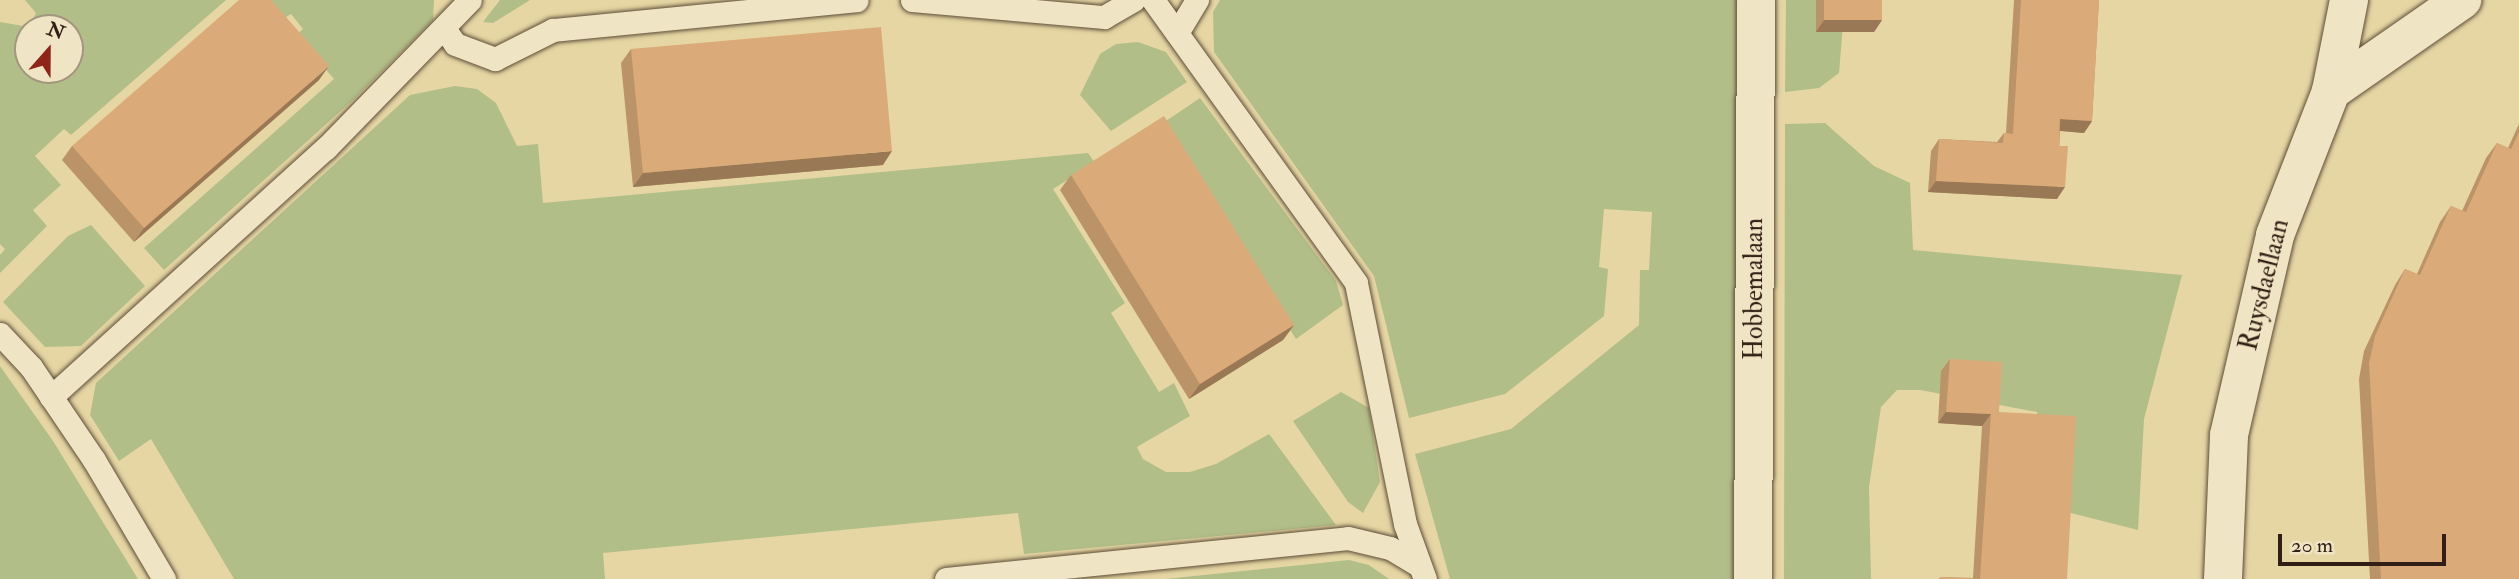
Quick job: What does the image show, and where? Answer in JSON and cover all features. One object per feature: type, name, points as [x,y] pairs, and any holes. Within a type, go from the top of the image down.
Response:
[{"type":"street","name":"Hobbemalaan","points":[[1753,579],[1756,0]]},
{"type":"street","name":"Ruysdaellaan","points":[[2223,579],[2232,422],[2274,235],[2332,91],[2349,0]]},
{"type":"street","points":[[2332,91],[2462,0]]},
{"type":"lane","points":[[51,397],[326,148],[444,30],[470,0]]},
{"type":"lane","points":[[444,30],[456,44],[495,59],[553,30],[857,0]]},
{"type":"lane","points":[[912,0],[1104,17],[1133,0]]},
{"type":"lane","points":[[1153,0],[1356,283],[1405,524],[1422,572]]},
{"type":"lane","points":[[1177,33],[1197,0]]},
{"type":"lane","points":[[0,334],[51,397],[164,579]]},
{"type":"lane","points":[[946,579],[1348,538],[1390,548],[1422,572]]},
{"type":"green space","points":[[25,0],[226,0],[71,135],[64,129],[35,156],[61,185],[33,210],[47,226],[0,273],[0,255],[5,249],[0,244],[0,22],[14,24],[14,84],[84,84],[84,14],[36,14]]},
{"type":"green space","points":[[265,0],[434,0],[433,20],[353,100],[164,270],[144,248],[334,79],[296,35],[303,29],[291,14],[283,19]]},
{"type":"green space","points":[[500,0],[530,0],[493,23],[483,22]]},
{"type":"green space","points":[[1220,0],[1737,0],[1735,579],[1450,579],[1415,454],[1511,429],[1639,325],[1640,270],[1649,270],[1652,212],[1604,209],[1599,267],[1608,269],[1604,316],[1505,394],[1409,418],[1374,276],[1214,52],[1213,12]]},
{"type":"green space","points":[[1786,0],[1845,0],[1839,73],[1819,88],[1785,92]]},
{"type":"green space","points":[[1138,42],[1166,52],[1187,82],[1111,131],[1080,95],[1100,54],[1116,44]]},
{"type":"green space","points":[[455,86],[477,89],[496,103],[517,146],[538,144],[543,203],[1088,153],[1095,163],[1053,189],[1125,303],[1111,313],[1159,392],[1174,383],[1190,416],[1137,447],[1143,459],[1166,472],[1190,472],[1216,464],[1269,434],[1336,525],[1024,554],[1018,513],[603,553],[605,579],[234,579],[151,439],[119,461],[90,415],[96,383],[410,95]]},
{"type":"green space","points":[[1200,98],[1336,281],[1343,305],[1296,339],[1160,125]]},
{"type":"green space","points":[[1825,123],[1874,166],[1910,183],[1913,250],[2182,275],[2144,419],[2138,530],[2051,508],[2037,412],[1920,390],[1897,390],[1881,407],[1869,487],[1871,579],[1784,579],[1785,124]]},
{"type":"green space","points":[[91,225],[145,286],[81,346],[45,347],[3,302],[68,236]]},
{"type":"green space","points":[[0,366],[53,441],[138,579],[0,579]]},
{"type":"green space","points":[[1341,392],[1369,408],[1380,482],[1363,513],[1348,502],[1293,421]]},
{"type":"green space","points":[[1349,560],[1369,565],[1389,579],[1165,579]]},
{"type":"building","points":[[239,0],[271,0],[329,66],[144,228],[72,146]]},
{"type":"building","points":[[1824,0],[1882,0],[1882,20],[1824,20]]},
{"type":"building","points":[[2021,0],[2099,0],[2092,121],[2060,119],[2059,146],[2068,146],[2065,187],[1936,181],[1939,139],[2003,143],[2004,133],[2013,134]]},
{"type":"building","points":[[881,27],[892,151],[643,173],[631,49]]},
{"type":"building","points":[[1164,116],[1294,325],[1200,384],[1071,175]]},
{"type":"building","points":[[2519,132],[2519,579],[2381,579],[2369,363],[2375,336],[2405,269],[2420,275],[2451,206],[2466,212],[2497,143],[2511,149]]},
{"type":"building","points":[[1950,359],[2002,362],[1999,412],[2076,416],[2067,579],[1980,579],[1991,414],[1946,412]]},
{"type":"building","points":[[1940,577],[1980,579],[1940,579]]}]
